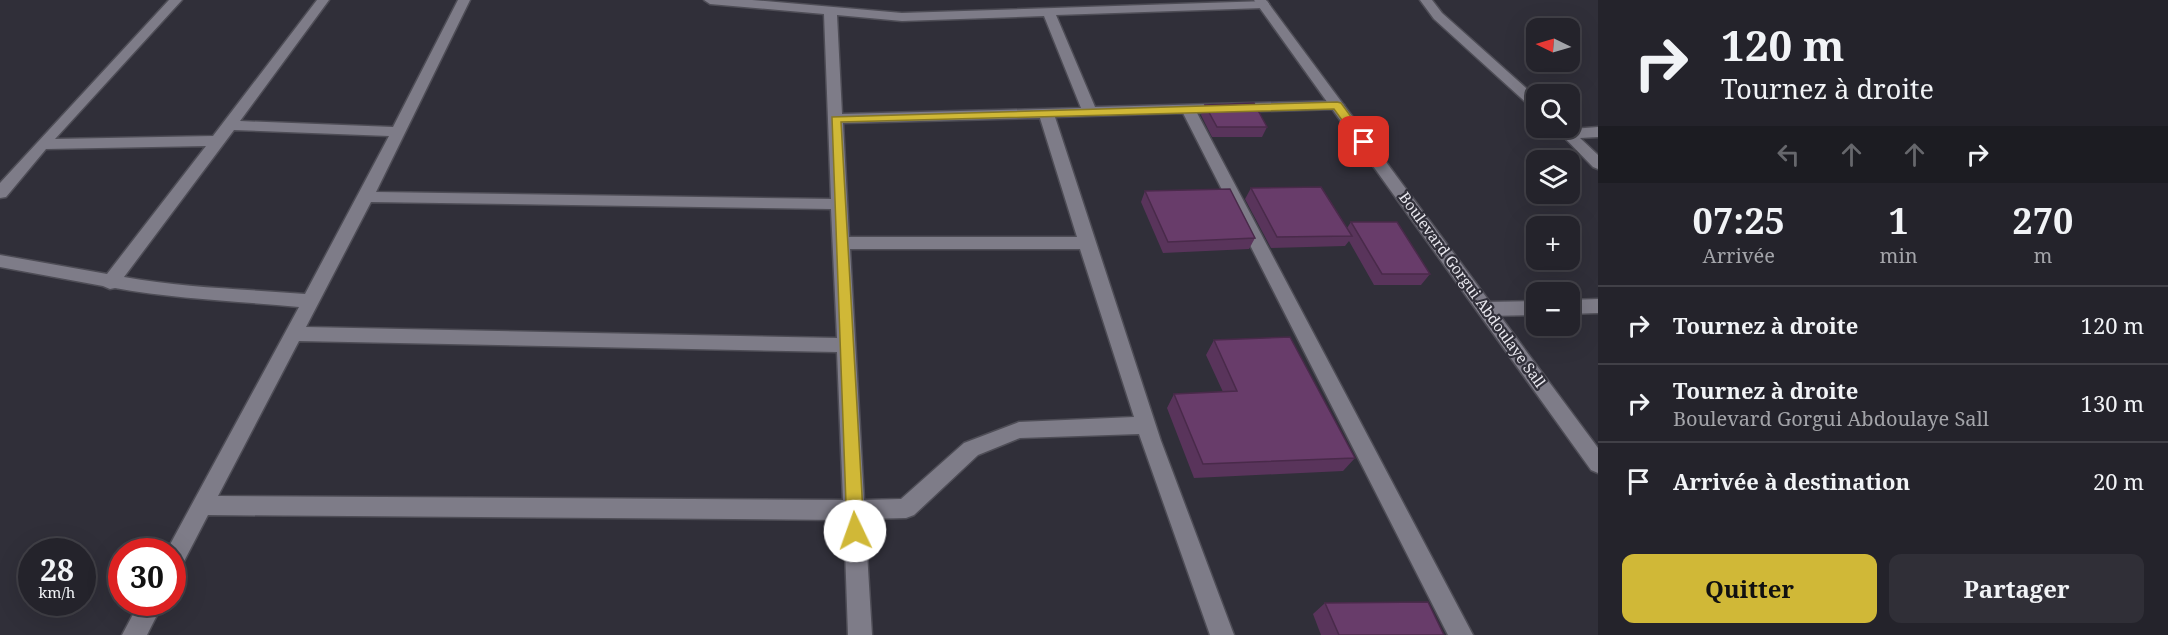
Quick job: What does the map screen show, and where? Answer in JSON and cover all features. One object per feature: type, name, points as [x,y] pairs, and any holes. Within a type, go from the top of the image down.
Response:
[{"type":"street","points":[[0,194],[42,144],[176,0]]},
{"type":"street","points":[[110,283],[323,0]]},
{"type":"street","points":[[185,538],[366,197],[464,0]]},
{"type":"street","points":[[711,0],[784,3],[830,11],[902,17],[1049,13],[1262,2]]},
{"type":"street","points":[[863,14],[866,0]]},
{"type":"street","points":[[1425,0],[1438,16],[1526,95]]},
{"type":"street","name":"Boulevard Gorgui Abdoulaye Sall","points":[[1262,2],[1598,464]]},
{"type":"street","points":[[830,11],[860,635]]},
{"type":"street","points":[[1049,13],[1090,112]]},
{"type":"street","points":[[836,119],[1337,105]]},
{"type":"street","points":[[1188,109],[1461,635]]},
{"type":"street","points":[[1046,113],[1188,550],[1222,635]]},
{"type":"street","points":[[231,125],[399,132]]},
{"type":"street","points":[[1580,131],[1598,132]]},
{"type":"street","points":[[1572,138],[1598,164]]},
{"type":"street","points":[[42,144],[218,141]]},
{"type":"street","points":[[366,197],[840,204]]},
{"type":"street","points":[[842,243],[1087,243]]},
{"type":"street","points":[[0,261],[110,283],[167,291],[208,292],[310,301]]},
{"type":"street","points":[[1580,307],[1598,306]]},
{"type":"street","points":[[1486,309],[1526,308]]},
{"type":"street","points":[[292,334],[847,345]]},
{"type":"street","points":[[202,505],[854,510],[906,508],[971,449],[1019,430],[1146,425]]},
{"type":"street","points":[[134,635],[144,616]]},
{"type":"building","points":[[1254,103],[1267,127],[1217,127],[1205,105]]},
{"type":"building","points":[[1321,187],[1352,236],[1277,237],[1251,188]]},
{"type":"building","points":[[1230,189],[1255,238],[1168,242],[1145,191]]},
{"type":"building","points":[[1351,222],[1397,222],[1430,274],[1382,274]]},
{"type":"building","points":[[1290,337],[1355,458],[1203,464],[1174,394],[1237,391],[1214,340]]},
{"type":"building","points":[[1428,602],[1444,635],[1339,635],[1325,603]]},
{"type":"route","points":[[855,531],[836,119],[1337,105],[1364,142]]}]
